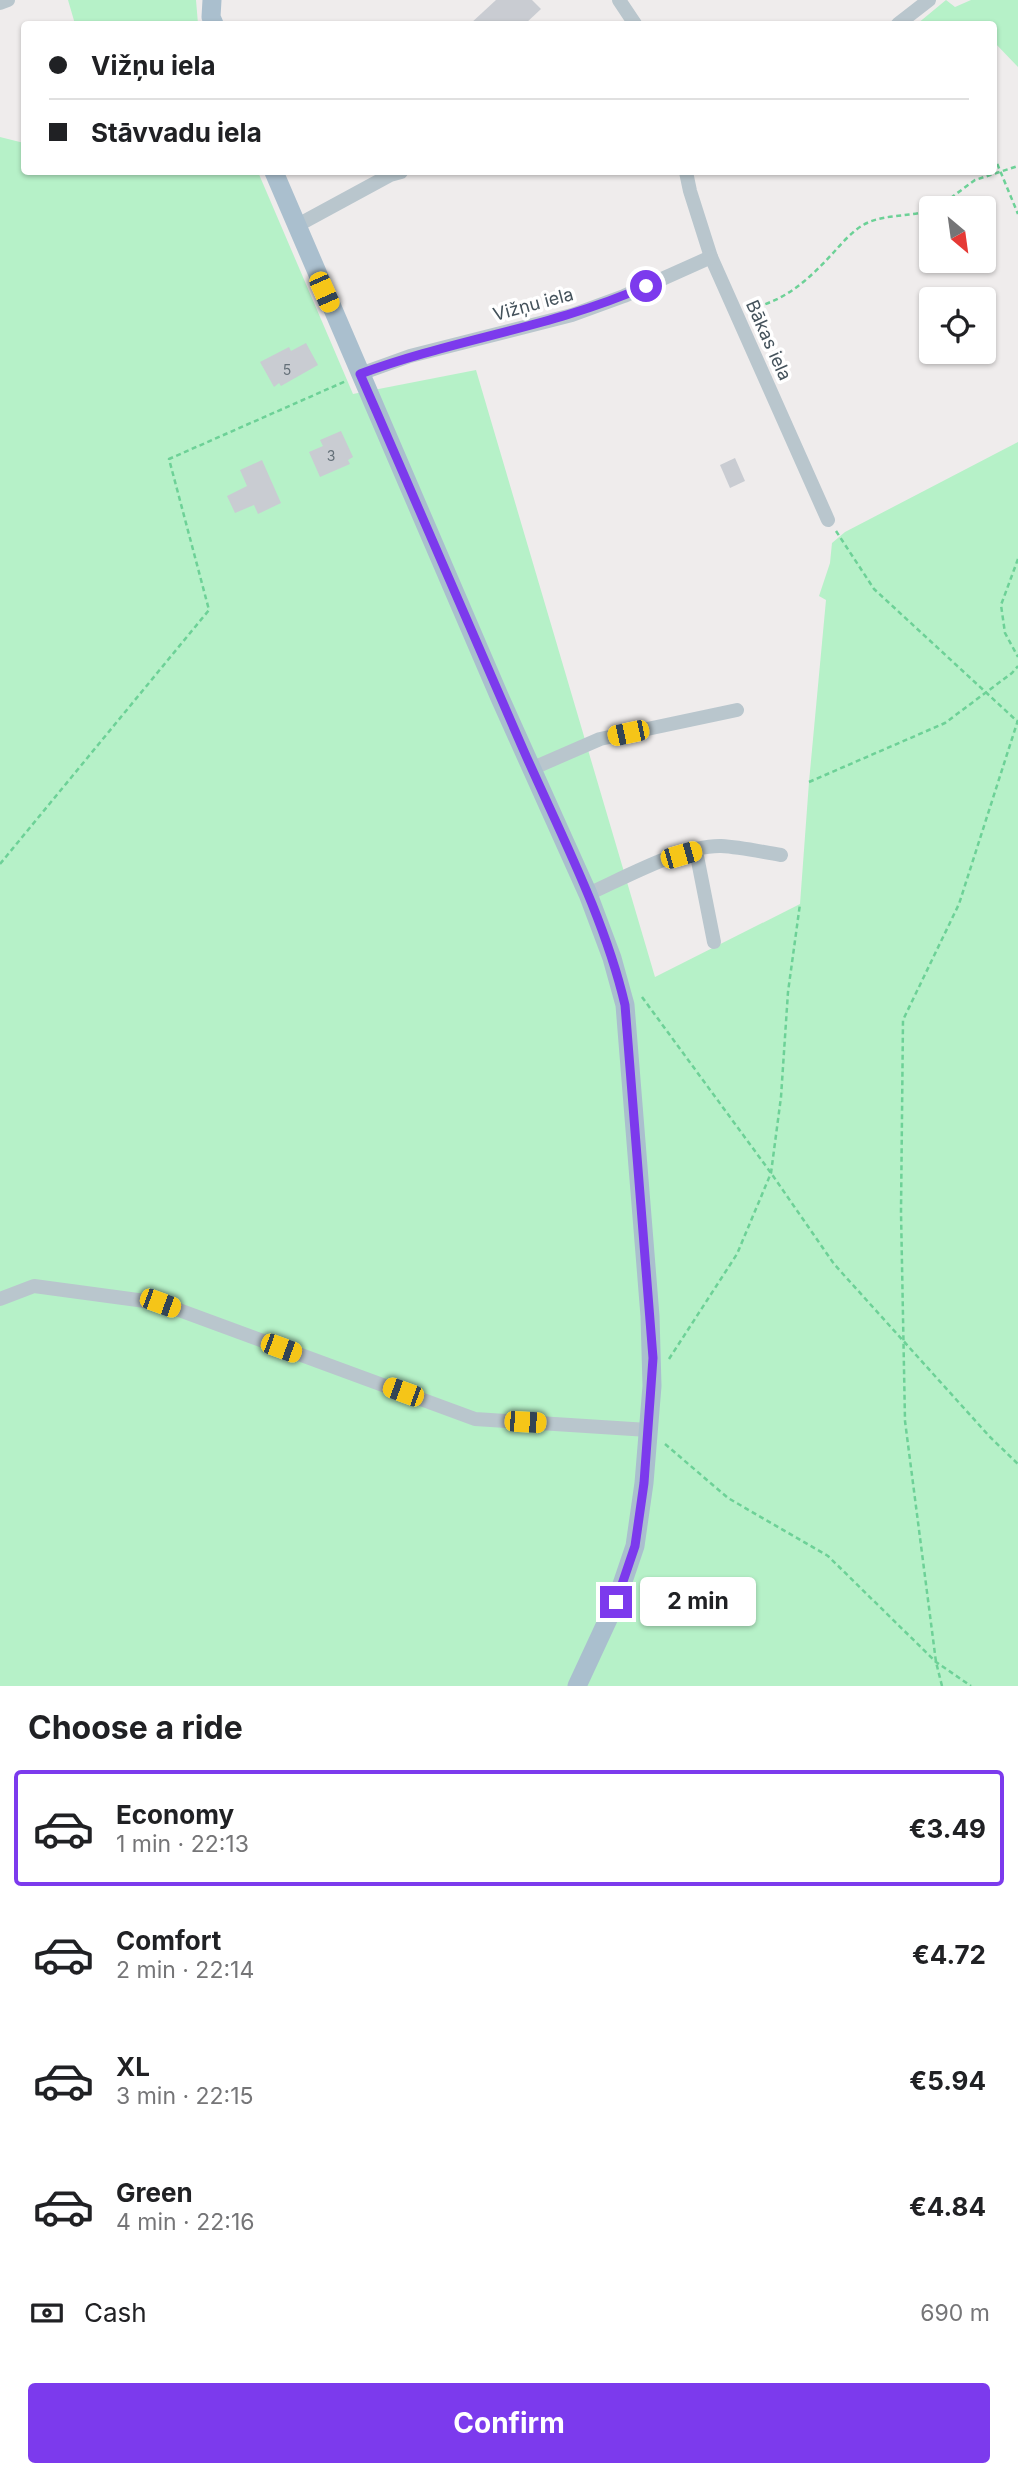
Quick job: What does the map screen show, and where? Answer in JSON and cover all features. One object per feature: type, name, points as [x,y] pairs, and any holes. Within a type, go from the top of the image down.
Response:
[{"type":"main road","points":[[212,0],[213,21]]},
{"type":"main road","points":[[275,175],[588,894],[612,958],[625,1005],[650,1316],[652,1386],[644,1483],[635,1546],[616,1602],[578,1686]]},
{"type":"street","points":[[0,3],[8,0]]},
{"type":"street","points":[[619,0],[633,21]]},
{"type":"street","points":[[902,21],[929,0]]},
{"type":"street","points":[[296,226],[390,175]]},
{"type":"street","name":"Bākas iela","points":[[687,175],[711,257],[828,520]]},
{"type":"street","name":"Vižņu iela","points":[[360,374],[410,356],[572,315],[624,296],[711,257]]},
{"type":"street","points":[[531,768],[600,739],[737,710]]},
{"type":"street","points":[[588,894],[666,859],[720,846],[781,855]]},
{"type":"street","points":[[696,851],[714,942]]},
{"type":"street","points":[[0,1298],[34,1286],[160,1303],[475,1419],[648,1430]]},
{"type":"path","points":[[997,162],[1018,214]]},
{"type":"path","points":[[997,173],[1018,166]]},
{"type":"path","points":[[953,196],[975,180],[990,175]]},
{"type":"path","points":[[736,313],[773,303],[808,280],[849,236],[866,223],[889,217],[919,214]]},
{"type":"path","points":[[0,864],[209,610],[169,459],[360,374]]},
{"type":"path","points":[[828,520],[844,540],[874,589],[1018,721],[959,904],[903,1020],[901,1212],[905,1422],[936,1662],[942,1686]]},
{"type":"path","points":[[1018,559],[1001,605],[1005,634],[1018,657]]},
{"type":"path","points":[[809,782],[945,723],[1018,666]]},
{"type":"path","points":[[652,1386],[737,1254],[771,1173],[781,1097],[788,992],[800,904]]},
{"type":"path","points":[[636,990],[771,1173],[834,1264],[990,1437],[1018,1464]]},
{"type":"path","points":[[648,1430],[728,1499],[828,1556],[936,1662],[971,1686]]},
{"type":"green space","points":[[68,0],[196,0],[198,21],[74,21]]},
{"type":"green space","points":[[946,0],[955,7],[971,0],[1018,0],[1018,67],[997,45],[997,21],[921,21]]},
{"type":"green space","points":[[0,137],[21,142],[21,175],[259,175],[353,394],[476,370],[655,977],[800,904],[826,600],[819,596],[830,563],[832,543],[845,532],[1018,442],[1018,1686],[0,1686]]},
{"type":"building","points":[[496,0],[532,0],[541,9],[528,21],[473,21]]},
{"type":"building","points":[[306,343],[318,365],[281,386],[279,383],[274,387],[260,362],[289,347],[291,351]]},
{"type":"building","points":[[341,431],[353,457],[348,460],[350,464],[320,477],[309,452],[323,446],[320,440]]},
{"type":"building","points":[[735,458],[745,481],[730,488],[720,465]]},
{"type":"building","points":[[262,460],[281,503],[258,514],[254,505],[235,513],[227,496],[247,486],[240,470]]},
{"type":"route","points":[[616,1602],[635,1546],[644,1483],[653,1358],[625,1005],[612,958],[588,894],[360,374],[470,339],[572,315],[646,286]]}]
